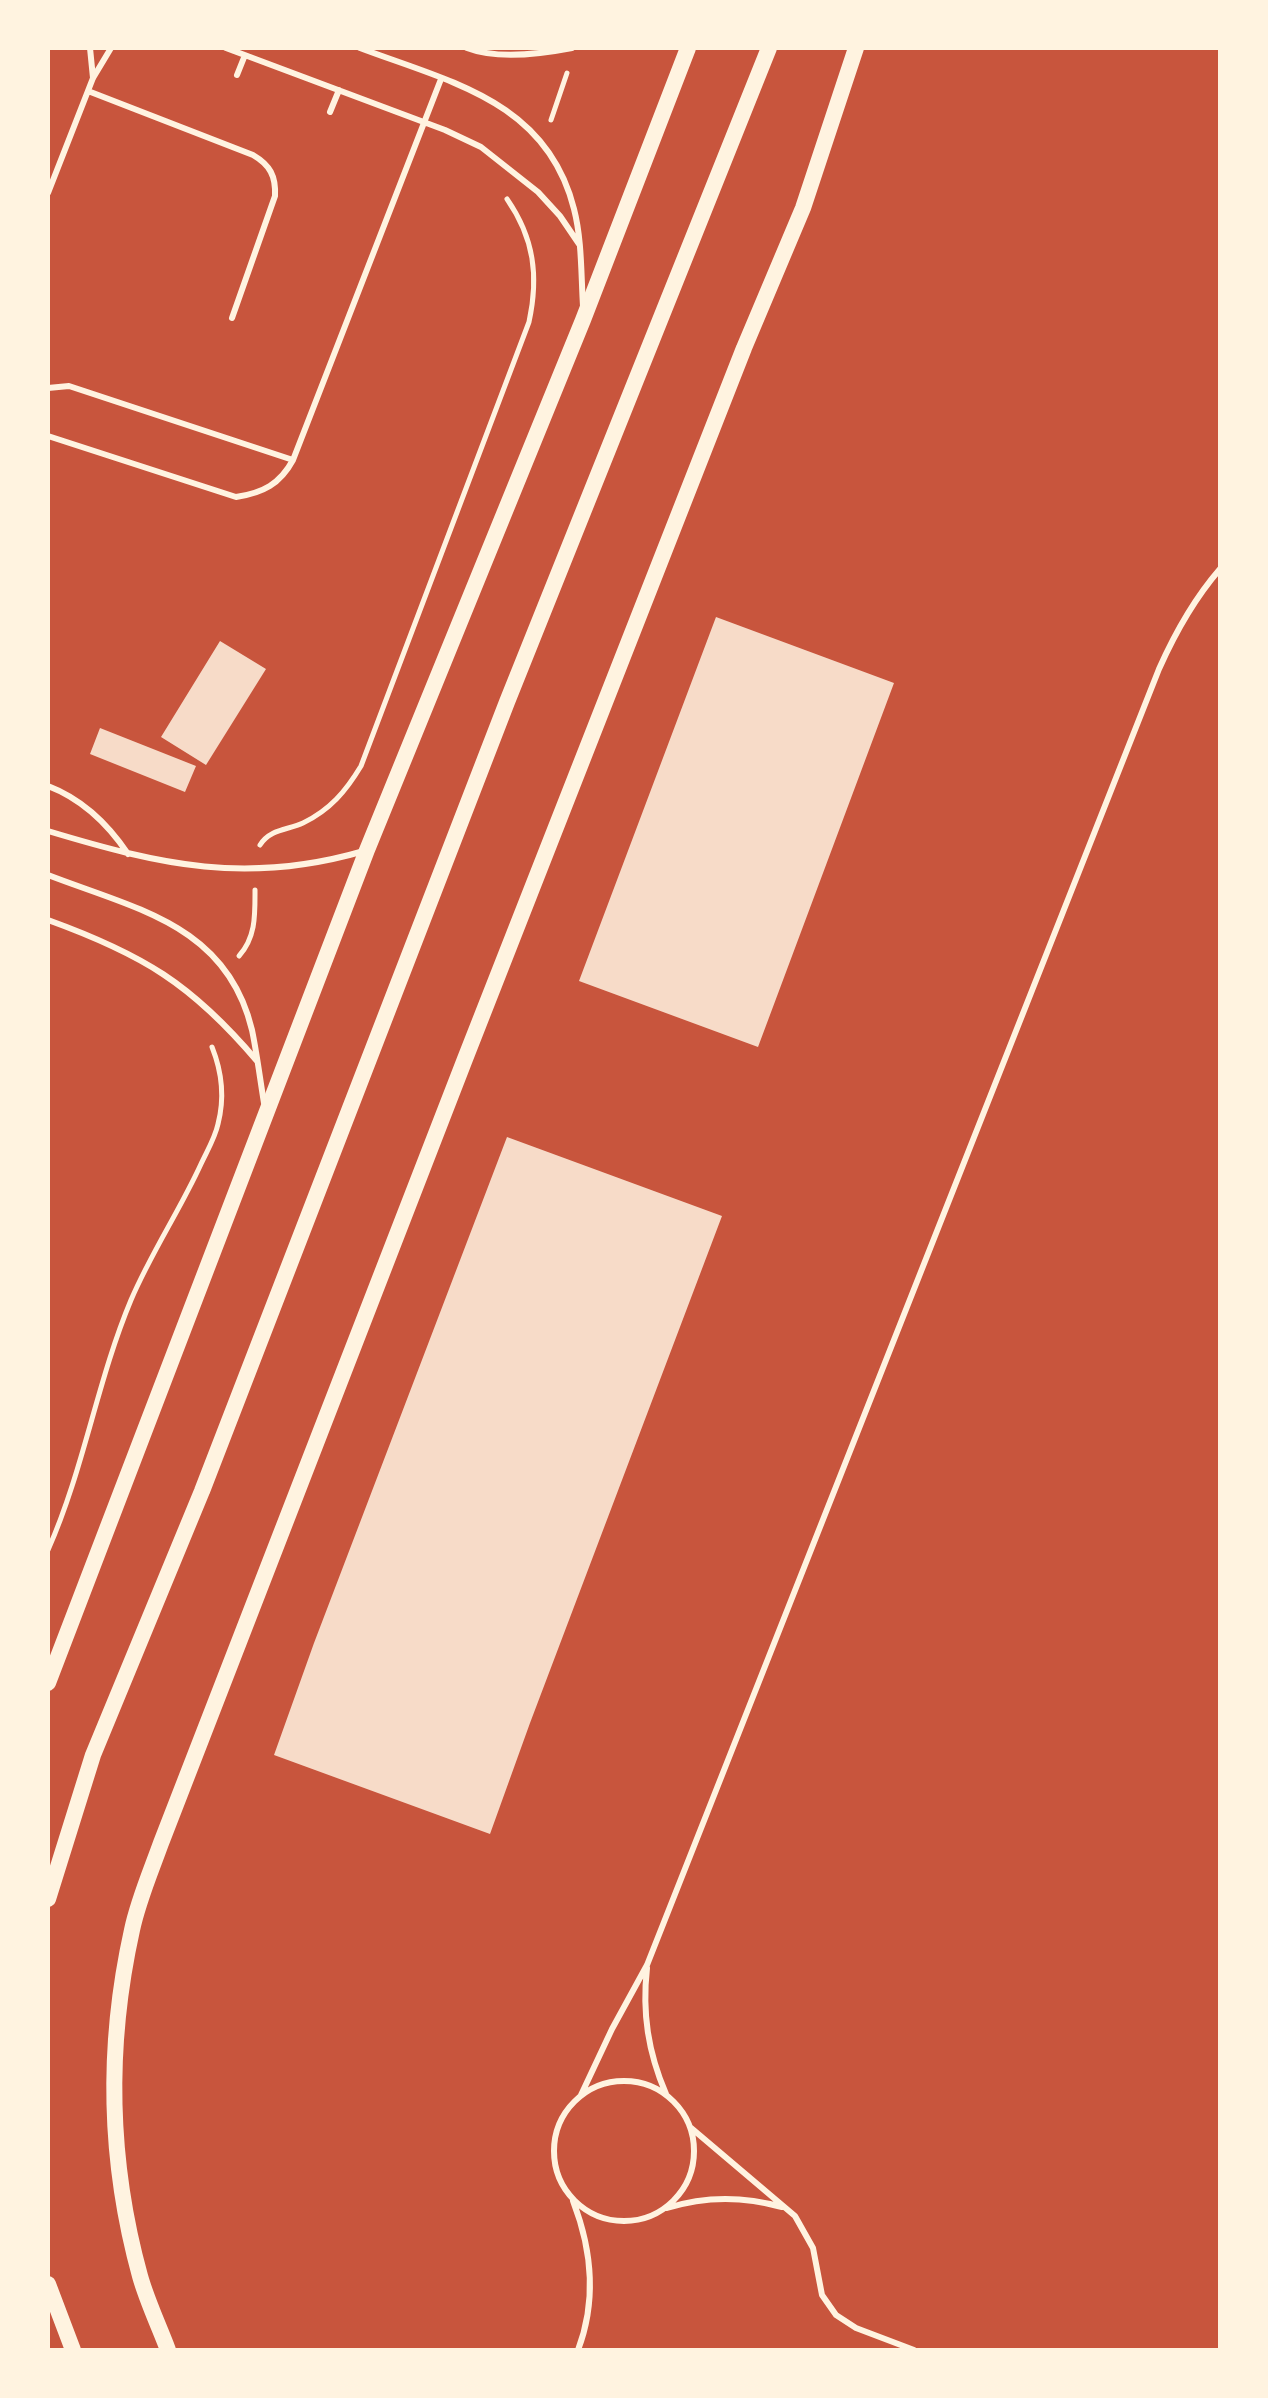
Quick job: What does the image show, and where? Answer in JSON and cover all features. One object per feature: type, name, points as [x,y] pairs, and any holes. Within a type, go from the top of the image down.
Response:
[{"type":"main road","points":[[48,1683],[55,1651],[367,850],[583,320],[688,48]]},
{"type":"main road","points":[[48,1899],[93,1755],[202,1491],[507,702],[769,48]]},
{"type":"main road","points":[[168,2350],[140,2278],[120,2192],[112,2103],[116,2014],[132,1927],[161,1843],[459,1074],[738,362],[803,208],[856,48]]},
{"type":"main road","points":[[48,2284],[73,2350]]},
{"type":"lane","points":[[90,48],[93,78]]},
{"type":"lane","points":[[48,193],[93,78],[111,48]]},
{"type":"lane","points":[[226,48],[424,122],[481,147],[516,172],[560,216],[579,244]]},
{"type":"lane","points":[[360,48],[493,102],[542,140],[561,174],[574,208],[583,320]]},
{"type":"lane","points":[[467,48],[505,54],[572,48]]},
{"type":"lane","points":[[237,75],[245,55]]},
{"type":"lane","points":[[48,436],[236,497],[271,487],[285,475],[441,79]]},
{"type":"lane","points":[[330,112],[339,90]]},
{"type":"lane","points":[[88,91],[253,155],[264,161],[272,172],[276,184],[275,196],[232,318]]},
{"type":"lane","points":[[48,388],[69,386],[293,460]]},
{"type":"lane","points":[[581,2095],[647,1965],[1159,669],[1187,613],[1220,569]]},
{"type":"lane","points":[[48,786],[96,815],[128,854]]},
{"type":"lane","points":[[48,831],[171,864],[214,869],[255,870],[332,860],[367,850]]},
{"type":"lane","points":[[48,875],[176,926],[203,945],[227,971],[248,1018],[266,1114]]},
{"type":"lane","points":[[48,920],[129,952],[166,974],[200,1000],[230,1029],[257,1062]]},
{"type":"lane","points":[[647,1965],[645,2019],[649,2045],[667,2095]]},
{"type":"lane","points":[[660,2211],[675,2199],[690,2174],[694,2145],[690,2127],[677,2104],[667,2095],[642,2084],[615,2082],[581,2095],[567,2109],[558,2125],[554,2164],[560,2182],[571,2198],[586,2211],[604,2219],[623,2221],[642,2219],[680,2204],[721,2198],[753,2200],[785,2208]]},
{"type":"lane","points":[[690,2127],[795,2216],[808,2236],[822,2295],[836,2315],[856,2328],[914,2350]]},
{"type":"lane","points":[[571,2198],[587,2244],[590,2267],[588,2315],[578,2350]]},
{"type":"path","points":[[227,971],[244,951],[254,928],[255,870],[259,846],[264,838],[319,814],[350,785],[361,766],[512,372],[535,294],[535,265],[528,237],[499,187]]},
{"type":"path","points":[[48,1550],[74,1486],[111,1347],[133,1295],[218,1129],[222,1083],[218,1061],[209,1040]]},
{"type":"building","points":[[716,617],[894,683],[758,1047],[579,981]]},
{"type":"building","points":[[220,641],[266,669],[206,765],[161,737]]},
{"type":"building","points":[[100,728],[196,766],[185,792],[90,754]]},
{"type":"building","points":[[507,1137],[722,1216],[490,1834],[274,1755]]}]
